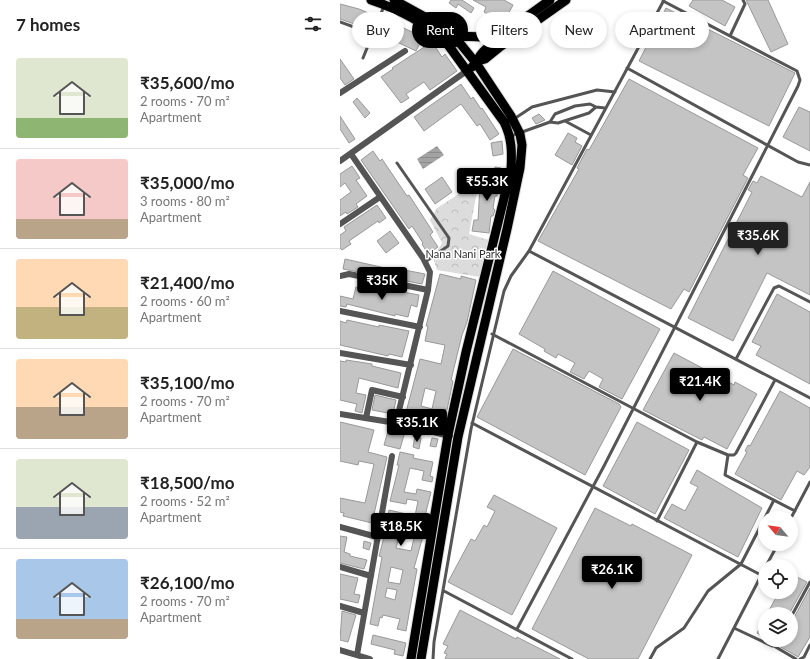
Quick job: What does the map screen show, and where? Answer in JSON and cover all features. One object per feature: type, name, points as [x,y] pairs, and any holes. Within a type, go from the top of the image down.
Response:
[{"type":"main road","points":[[371,0],[385,5],[434,32],[446,42],[508,121],[520,134],[522,145],[520,168],[458,437],[421,659]]},
{"type":"main road","points":[[394,0],[416,12]]},
{"type":"main road","points":[[534,12],[550,0]]},
{"type":"main road","points":[[477,62],[485,60],[501,46],[566,0]]},
{"type":"main road","points":[[411,659],[448,435],[466,352],[511,170],[508,121],[477,62],[465,48]]},
{"type":"main road","points":[[468,70],[477,62],[482,53],[488,48]]},
{"type":"street","points":[[340,93],[405,51]]},
{"type":"street","points":[[340,162],[468,70]]},
{"type":"street","points":[[351,154],[425,262],[430,272],[428,290],[420,327],[396,423]]},
{"type":"street","points":[[340,224],[380,197]]},
{"type":"street","points":[[340,276],[349,274],[428,290]]},
{"type":"street","points":[[340,311],[420,327]]},
{"type":"street","points":[[340,353],[411,365]]},
{"type":"street","points":[[366,418],[372,390],[403,397]]},
{"type":"street","points":[[340,414],[396,423],[458,437]]},
{"type":"street","points":[[357,655],[392,456]]},
{"type":"street","points":[[340,527],[377,537]]},
{"type":"street","points":[[340,567],[371,576]]},
{"type":"street","points":[[340,606],[364,613]]},
{"type":"street","points":[[340,650],[370,659]]},
{"type":"lane","points":[[433,659],[434,642],[472,423],[492,334],[504,291],[511,276],[529,252],[663,0],[797,70],[799,75],[798,86],[593,487],[517,629]]},
{"type":"lane","points":[[730,36],[745,4],[743,0]]},
{"type":"lane","points":[[382,12],[385,5]]},
{"type":"lane","points":[[340,22],[352,26]]},
{"type":"lane","points":[[363,58],[367,48]]},
{"type":"lane","points":[[627,68],[767,146],[798,162],[810,165]]},
{"type":"lane","points":[[508,121],[532,107],[597,90],[615,92]]},
{"type":"lane","points":[[550,122],[555,114],[575,106],[590,104],[596,107],[605,108]]},
{"type":"lane","points":[[510,136],[520,134],[550,122],[558,123],[589,113],[596,107]]},
{"type":"lane","points":[[565,121],[591,135]]},
{"type":"lane","points":[[396,163],[449,238],[448,246],[425,262]]},
{"type":"lane","points":[[529,252],[810,398]]},
{"type":"lane","points":[[736,359],[774,288],[780,286],[810,302]]},
{"type":"lane","points":[[492,334],[697,442],[728,455],[734,455],[736,453],[775,380]]},
{"type":"lane","points":[[472,423],[758,573]]},
{"type":"lane","points":[[657,520],[697,442]]},
{"type":"lane","points":[[728,455],[725,475],[795,511],[810,482]]},
{"type":"lane","points":[[650,659],[656,648],[684,628],[708,591],[741,564],[774,500]]},
{"type":"lane","points":[[718,659],[758,581]]},
{"type":"lane","points":[[796,607],[810,582]]},
{"type":"lane","points":[[444,591],[572,659]]},
{"type":"lane","points":[[734,628],[758,639]]},
{"type":"lane","points":[[800,659],[804,657],[810,646]]},
{"type":"lane","points":[[776,647],[796,659]]},
{"type":"lane","points":[[804,657],[808,659]]},
{"type":"green space","name":"Nana Nani Park","points":[[479,181],[469,234],[489,240],[480,277],[437,270],[433,258],[442,243],[430,220],[437,208]]},
{"type":"shaded area","points":[[437,146],[444,155],[423,169],[417,159]]},
{"type":"building","points":[[451,0],[462,0],[474,8],[471,13],[458,4],[456,8],[449,3]]},
{"type":"building","points":[[473,0],[504,0],[513,5],[509,12],[484,12],[486,7]]},
{"type":"building","points":[[693,0],[722,0],[735,7],[725,26],[709,17],[709,12],[700,12],[689,6]]},
{"type":"building","points":[[746,0],[768,0],[788,44],[771,52]]},
{"type":"building","points":[[340,4],[366,12],[352,12],[352,23],[340,19]]},
{"type":"building","points":[[666,8],[674,12],[664,12]]},
{"type":"building","points":[[404,28],[412,32],[412,48],[418,48],[416,51],[404,45]]},
{"type":"building","points":[[709,30],[795,73],[769,126],[639,61],[646,48],[709,48]]},
{"type":"building","points":[[423,48],[436,48],[442,57],[445,54],[457,71],[430,90],[424,82],[406,94],[409,98],[401,103],[381,77],[393,69],[392,68]]},
{"type":"building","points":[[340,59],[354,79],[345,85],[340,78]]},
{"type":"building","points":[[629,79],[758,148],[743,175],[748,178],[689,292],[684,289],[671,309],[538,241],[579,169],[577,168],[587,149],[589,150]]},
{"type":"building","points":[[461,84],[471,99],[473,97],[481,109],[482,108],[499,134],[490,140],[480,124],[477,126],[461,104],[424,131],[414,117]]},
{"type":"building","points":[[357,98],[370,113],[365,118],[353,102]]},
{"type":"building","points":[[799,107],[810,112],[810,151],[783,137]]},
{"type":"building","points":[[539,114],[545,120],[536,124],[532,118]]},
{"type":"building","points":[[340,116],[355,139],[349,143],[340,129]]},
{"type":"building","points":[[568,133],[577,138],[575,142],[582,146],[572,165],[555,155]]},
{"type":"building","points":[[502,141],[503,154],[493,156],[491,143]]},
{"type":"building","points":[[373,151],[380,161],[382,159],[407,196],[409,195],[433,232],[430,235],[438,247],[428,254],[412,226],[409,229],[361,160]]},
{"type":"building","points":[[352,166],[360,178],[356,180],[367,196],[356,204],[358,207],[347,214],[346,212],[340,216],[340,200],[351,192],[345,183],[340,187],[340,174]]},
{"type":"building","points":[[495,167],[501,168],[497,196],[495,196],[493,208],[495,210],[493,216],[491,216],[489,233],[472,231],[474,220],[478,220],[480,186],[482,186],[484,177],[493,178]]},
{"type":"building","points":[[761,176],[802,197],[810,182],[810,295],[767,273],[733,341],[688,318],[752,192],[748,190],[753,181],[757,183]]},
{"type":"building","points":[[442,177],[452,192],[435,204],[425,189]]},
{"type":"building","points":[[377,205],[386,218],[379,223],[378,221],[349,241],[351,244],[342,250],[340,248],[340,235],[346,231],[344,227]]},
{"type":"building","points":[[390,231],[399,243],[386,253],[377,241]]},
{"type":"building","points":[[345,259],[394,270],[394,268],[425,274],[422,284],[343,269]]},
{"type":"building","points":[[553,271],[660,329],[622,399],[599,387],[603,379],[589,371],[584,379],[570,372],[575,363],[558,354],[556,358],[544,351],[545,349],[519,334]]},
{"type":"building","points":[[440,274],[461,279],[461,276],[476,280],[467,322],[462,335],[451,380],[453,381],[447,410],[445,409],[442,423],[405,416],[420,359],[441,364],[445,345],[425,341],[428,326],[426,326]],"holes":[[[425,388],[436,391],[432,409],[421,406]]]},
{"type":"building","points":[[371,286],[419,295],[417,307],[411,305],[408,317],[395,314],[395,316],[347,304],[346,307],[340,306],[340,296],[353,299],[356,287],[371,290]]},
{"type":"building","points":[[777,294],[810,312],[810,384],[756,355],[761,346],[752,342]]},
{"type":"building","points":[[347,320],[379,327],[379,325],[409,331],[402,357],[389,354],[388,356],[340,345],[340,321],[346,323]]},
{"type":"building","points":[[513,349],[619,404],[621,407],[585,475],[477,417]]},
{"type":"building","points":[[674,353],[734,385],[735,382],[757,394],[727,449],[704,437],[702,440],[643,410]]},
{"type":"building","points":[[346,360],[372,364],[372,366],[401,373],[398,388],[359,378],[356,393],[366,395],[362,413],[355,411],[357,404],[340,400],[340,361],[346,362]]},
{"type":"building","points":[[780,391],[810,408],[810,467],[804,475],[797,471],[781,500],[735,474],[747,452],[745,451],[748,445],[750,446]]},
{"type":"building","points":[[375,395],[396,400],[393,414],[372,410]]},
{"type":"building","points":[[340,422],[374,430],[368,452],[387,457],[372,523],[343,516],[344,513],[340,512],[340,498],[365,503],[374,464],[359,461],[358,465],[340,461]]},
{"type":"building","points":[[637,422],[689,450],[655,514],[603,486]]},
{"type":"building","points":[[388,431],[404,435],[400,449],[384,445]]},
{"type":"building","points":[[415,437],[421,438],[419,449],[413,447]]},
{"type":"building","points":[[432,438],[438,439],[436,447],[430,446]]},
{"type":"building","points":[[400,452],[414,455],[413,458],[433,462],[430,476],[433,477],[432,482],[422,480],[424,471],[410,468],[404,492],[416,494],[417,489],[431,492],[423,524],[421,536],[423,536],[414,568],[417,569],[406,631],[397,629],[400,619],[383,615],[382,618],[380,617],[378,626],[370,624],[382,557],[379,556],[388,522],[389,510],[415,516],[418,501],[407,499],[406,504],[390,501],[399,465],[397,465]],"holes":[[[402,525],[416,529],[411,551],[396,548]],[[391,567],[403,570],[400,584],[388,582]],[[387,588],[397,590],[395,600],[385,597]]]},
{"type":"building","points":[[697,470],[762,508],[761,511],[758,511],[758,516],[738,557],[664,518],[672,504],[685,511],[698,487],[690,483]]},
{"type":"building","points":[[494,495],[557,528],[512,615],[448,582],[471,539],[475,541],[484,525],[487,527],[495,511],[487,507]]},
{"type":"building","points":[[595,508],[631,526],[632,524],[692,555],[638,659],[589,659],[532,629]]},
{"type":"building","points":[[340,536],[347,537],[344,552],[350,554],[350,556],[367,560],[364,569],[340,563]]},
{"type":"building","points":[[364,541],[371,543],[369,550],[363,548]]},
{"type":"building","points":[[340,574],[358,578],[354,594],[360,595],[358,603],[340,599]]},
{"type":"building","points":[[798,578],[807,582],[798,598]]},
{"type":"building","points":[[810,588],[810,637],[798,657],[781,647],[798,647],[798,610]]},
{"type":"building","points":[[775,599],[797,599],[793,607],[771,607]]},
{"type":"building","points":[[460,610],[516,639],[517,637],[560,659],[445,659],[447,654],[444,653],[448,646],[443,644]]},
{"type":"building","points":[[342,611],[356,615],[348,642],[340,640]]},
{"type":"building","points":[[373,635],[406,643],[403,656],[394,654],[395,650],[371,644]]}]
